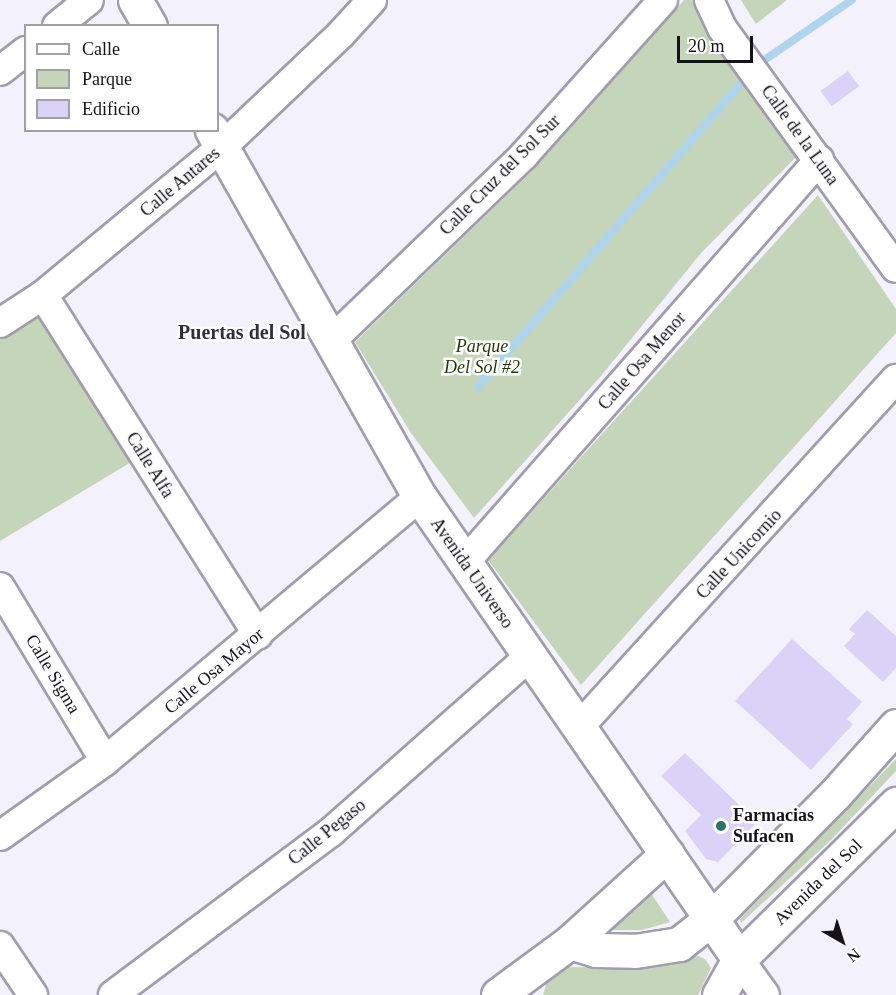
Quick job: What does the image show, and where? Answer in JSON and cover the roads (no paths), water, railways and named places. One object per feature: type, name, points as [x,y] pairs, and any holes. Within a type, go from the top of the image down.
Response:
[{"type":"street","points":[[59,24],[89,0]]},
{"type":"street","points":[[135,0],[149,24]]},
{"type":"street","name":"Calle Antares","points":[[0,323],[43,295],[372,0]]},
{"type":"street","name":"Calle Cruz del Sol Sur","points":[[330,342],[524,155],[663,0]]},
{"type":"street","name":"Calle de la Luna","points":[[709,0],[722,28],[896,268]]},
{"type":"street","points":[[0,71],[24,53]]},
{"type":"street","name":"Avenida Universo","points":[[217,139],[330,342],[420,497],[765,995]]},
{"type":"street","name":"Calle Osa Menor","points":[[465,562],[819,160]]},
{"type":"street","name":"Calle Alfa","points":[[43,295],[258,635]]},
{"type":"street","name":"Calle Unicornio","points":[[579,727],[896,379]]},
{"type":"street","name":"Calle Osa Mayor","points":[[0,836],[105,761],[420,497]]},
{"type":"street","name":"Calle Sigma","points":[[0,587],[105,761]]},
{"type":"street","name":"Calle Pegaso","points":[[113,995],[331,832],[530,656]]},
{"type":"street","points":[[570,942],[596,950],[635,951],[679,944],[711,919],[836,793],[896,726]]},
{"type":"street","name":"Avenida del Sol","points":[[719,995],[739,959],[896,804]]},
{"type":"street","points":[[498,995],[570,942],[667,854]]},
{"type":"street","points":[[0,946],[33,995]]},
{"type":"waterway","points":[[757,65],[852,0]]},
{"type":"waterway","points":[[478,387],[749,74]]},
{"type":"place","name":"Farmacias Sufacen","points":[[721,826]]},
{"type":"district","name":"Puertas del Sol","points":[[242,332]]},
{"type":"park label","name":"Parque Del Sol #2","points":[[482,357]]}]
